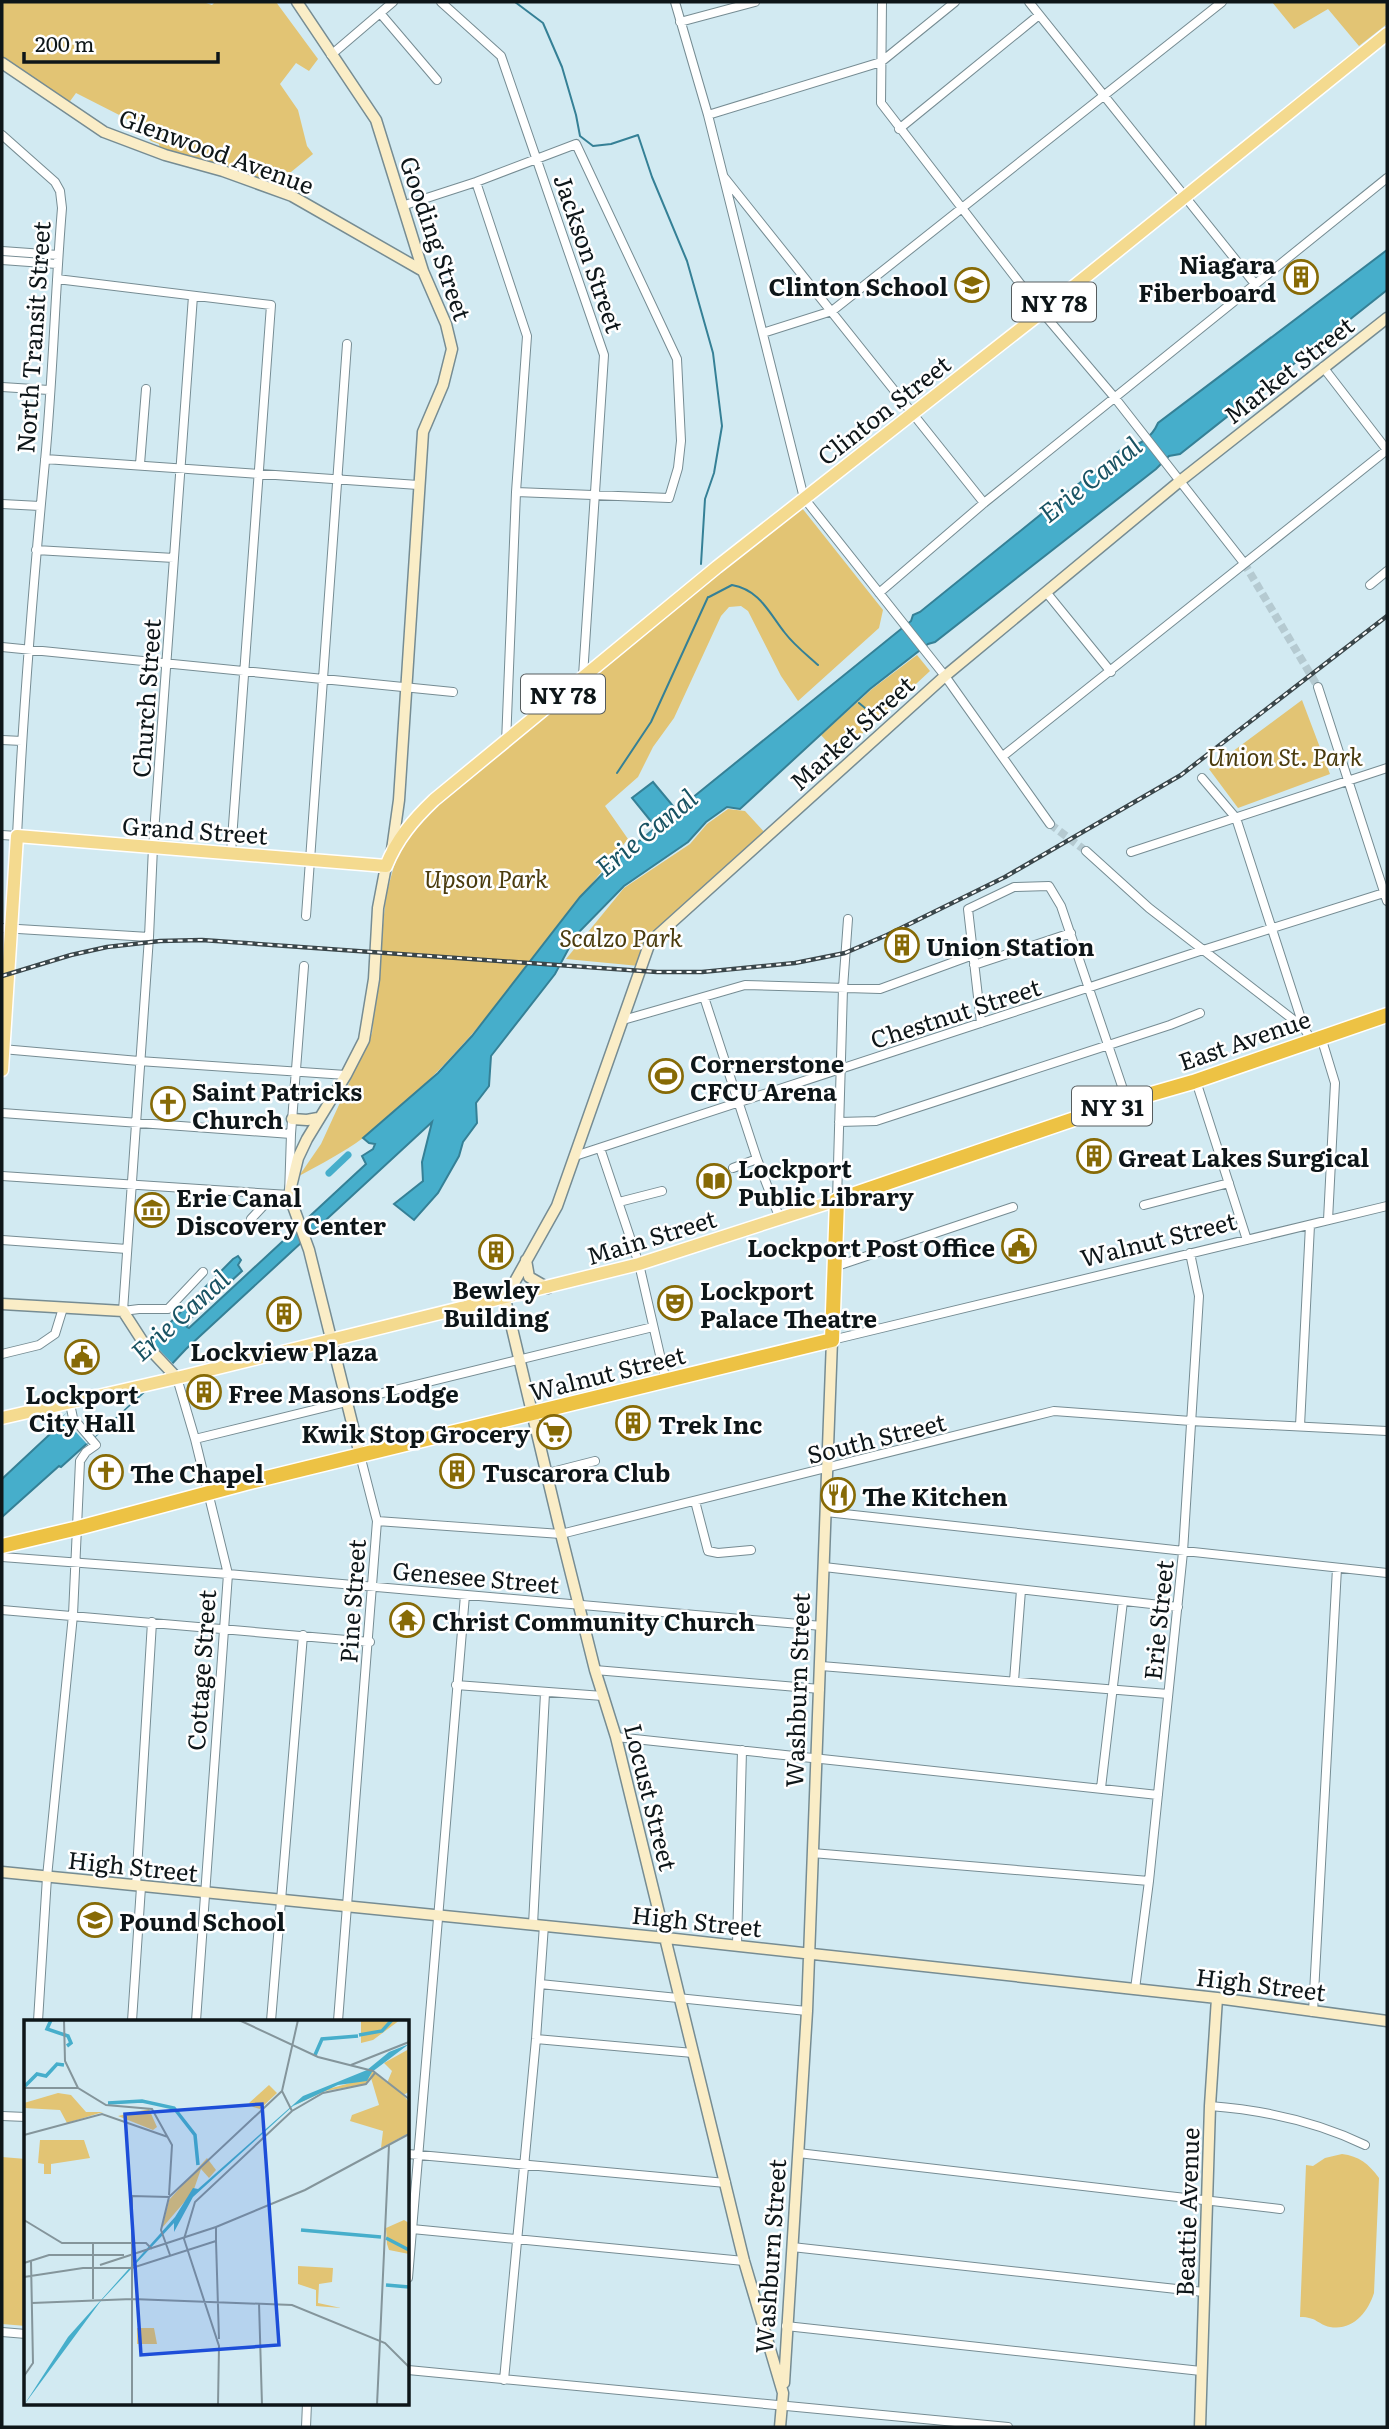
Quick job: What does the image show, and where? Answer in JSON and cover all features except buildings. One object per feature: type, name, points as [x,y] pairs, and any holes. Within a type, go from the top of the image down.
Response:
[{"type":"highway","name":"East Avenue","points":[[837,1200],[1127,1101],[1196,1081],[1312,1035],[1387,1015]]},
{"type":"highway","name":"Washburn Street","points":[[832,1340],[837,1200]]},
{"type":"highway","name":"Walnut Street","points":[[2,1546],[208,1492],[832,1340]]},
{"type":"main road","name":"Clinton Street","points":[[411,823],[434,800],[506,743],[583,676],[1387,34]]},
{"type":"main road","name":"Gooding Street","points":[[386,866],[391,853],[411,823]]},
{"type":"main road","name":"Grand Street","points":[[17,836],[386,866]]},
{"type":"main road","name":"North Transit Street","points":[[2,1070],[7,929],[17,836]]},
{"type":"main road","name":"Main Street","points":[[2,1418],[638,1262],[837,1200]]},
{"type":"street","name":"Gooding Street","points":[[297,2],[376,120],[422,271],[446,324],[452,349],[443,385],[423,432],[399,800],[391,853]]},
{"type":"street","points":[[331,55],[393,2]]},
{"type":"street","name":"Jackson Street","points":[[441,2],[500,56],[604,355],[583,676]]},
{"type":"street","points":[[675,2],[708,115],[804,498],[945,676],[1050,824]]},
{"type":"street","points":[[680,22],[755,2]]},
{"type":"street","points":[[883,2],[881,103],[1042,312],[1115,398],[1244,563]]},
{"type":"street","points":[[708,115],[881,62],[955,2]]},
{"type":"street","points":[[1029,2],[1255,284]]},
{"type":"street","points":[[763,333],[832,311],[1222,2]]},
{"type":"street","points":[[380,13],[437,80]]},
{"type":"street","points":[[899,129],[1039,15]]},
{"type":"street","name":"Glenwood Avenue","points":[[2,63],[104,132],[165,155],[223,171],[292,196],[422,271]]},
{"type":"street","name":"North Transit Street","points":[[2,135],[58,186],[62,208],[17,836]]},
{"type":"street","points":[[402,206],[476,182],[576,144],[677,359],[681,441],[678,468],[669,498],[516,492]]},
{"type":"street","points":[[722,175],[984,503]]},
{"type":"street","points":[[878,593],[984,503],[1387,178]]},
{"type":"street","points":[[476,182],[527,336],[516,492],[506,743]]},
{"type":"street","points":[[2,251],[58,260]]},
{"type":"street","points":[[2,260],[58,260]]},
{"type":"street","points":[[57,279],[271,305],[231,853]]},
{"type":"street","name":"Church Street","points":[[122,1311],[193,296]]},
{"type":"street","name":"Market Street","points":[[507,1295],[557,1206],[650,942],[945,676],[1180,481],[1387,318]]},
{"type":"street","points":[[306,916],[347,344]]},
{"type":"street","points":[[1003,756],[1387,450],[1323,367]]},
{"type":"street","points":[[2,387],[49,390]]},
{"type":"street","points":[[141,464],[146,389]]},
{"type":"street","points":[[45,459],[418,485]]},
{"type":"street","points":[[2,504],[40,506]]},
{"type":"street","points":[[36,550],[174,558]]},
{"type":"street","points":[[1370,585],[1387,571]]},
{"type":"street","points":[[1046,592],[1111,672]]},
{"type":"street","points":[[2,647],[453,692]]},
{"type":"street","points":[[1318,687],[1386,895]]},
{"type":"street","points":[[2,740],[22,741]]},
{"type":"street","points":[[1131,852],[1387,768]]},
{"type":"street","points":[[1202,778],[1236,818],[1312,1035],[1335,1083],[1328,1220]]},
{"type":"street","points":[[399,800],[402,820],[411,823]]},
{"type":"street","name":"Grand Street","points":[[2,835],[17,836]]},
{"type":"street","points":[[1086,851],[1149,908],[1312,1035]]},
{"type":"street","name":"Gooding Street","points":[[289,1195],[298,1158],[364,1040],[374,979],[378,908],[386,866]]},
{"type":"street","points":[[981,1023],[968,909],[1014,887],[1049,886],[1061,906],[1071,933],[1127,1101]]},
{"type":"street","name":"Chestnut Street","points":[[575,1156],[1203,950],[1386,895]]},
{"type":"street","name":"Washburn Street","points":[[837,1200],[843,988],[848,919]]},
{"type":"street","points":[[7,929],[149,937]]},
{"type":"street","points":[[974,965],[1071,933]]},
{"type":"street","points":[[622,1020],[746,985],[880,989],[973,956]]},
{"type":"street","points":[[2,1175],[289,1195],[304,967]]},
{"type":"street","points":[[704,997],[757,1159],[780,1216]]},
{"type":"street","points":[[839,1122],[876,1121],[1200,1013]]},
{"type":"street","points":[[3,1049],[346,1075]]},
{"type":"street","points":[[1196,1081],[1247,1240]]},
{"type":"street","points":[[2,1113],[291,1134]]},
{"type":"street","points":[[292,1119],[318,1118]]},
{"type":"street","points":[[600,1148],[638,1262],[666,1381]]},
{"type":"street","points":[[733,1168],[757,1159]]},
{"type":"street","points":[[1144,1205],[1229,1183]]},
{"type":"street","points":[[619,1202],[662,1191]]},
{"type":"street","points":[[251,1219],[265,1204],[267,1194]]},
{"type":"street","name":"Pine Street","points":[[289,1195],[309,1250],[377,1521],[374,1587],[338,2020]]},
{"type":"street","points":[[834,1267],[1013,1206]]},
{"type":"street","name":"Walnut Street","points":[[832,1340],[1387,1206]]},
{"type":"street","points":[[1300,1426],[1310,1225]]},
{"type":"street","points":[[2,1240],[127,1250]]},
{"type":"street","name":"Erie Street","points":[[1135,1989],[1149,1881],[1183,1552],[1199,1296],[1190,1253]]},
{"type":"street","points":[[526,1260],[530,1277],[543,1286]]},
{"type":"street","points":[[2,1304],[122,1311],[166,1310],[203,1272]]},
{"type":"street","name":"Locust Street","points":[[507,1295],[519,1360],[595,1670],[616,1737],[744,2261],[783,2393],[780,2427]]},
{"type":"street","points":[[2,1354],[39,1345],[55,1334],[63,1308]]},
{"type":"street","name":"Cottage Street","points":[[122,1311],[166,1376],[195,1439],[228,1574],[196,2020]]},
{"type":"street","points":[[195,1439],[653,1327]]},
{"type":"street","name":"Washburn Street","points":[[783,2393],[807,2011],[832,1340]]},
{"type":"street","points":[[38,2020],[47,1877],[73,1615],[80,1461],[96,1444],[73,1418],[74,1402]]},
{"type":"street","name":"South Street","points":[[377,1521],[561,1534],[1054,1411],[1387,1432]]},
{"type":"street","points":[[548,1473],[595,1461]]},
{"type":"street","points":[[695,1501],[708,1551],[718,1553],[751,1550]]},
{"type":"street","points":[[827,1512],[1387,1573]]},
{"type":"street","name":"Genesee Street","points":[[2,1557],[822,1626]]},
{"type":"street","points":[[824,1567],[1178,1607]]},
{"type":"street","points":[[1313,2012],[1336,1568]]},
{"type":"street","points":[[1014,1681],[1021,1590]]},
{"type":"street","points":[[410,2254],[465,1595]]},
{"type":"street","points":[[1101,1788],[1123,1601]]},
{"type":"street","points":[[2,1610],[369,1642]]},
{"type":"street","points":[[132,2020],[152,1622]]},
{"type":"street","points":[[271,2020],[303,1635]]},
{"type":"street","points":[[821,1666],[1168,1693]]},
{"type":"street","points":[[595,1670],[820,1689]]},
{"type":"street","points":[[456,1685],[603,1696]]},
{"type":"street","points":[[504,2380],[540,1984],[538,1925],[545,1693]]},
{"type":"street","points":[[616,1737],[1158,1795]]},
{"type":"street","points":[[737,1945],[742,1750]]},
{"type":"street","points":[[812,1853],[1149,1881]]},
{"type":"street","name":"High Street","points":[[2,1872],[737,1945],[1217,1998],[1387,2021]]},
{"type":"street","points":[[540,1984],[807,2011]]},
{"type":"street","name":"Beattie Avenue","points":[[1200,2427],[1210,2106],[1217,1998]]},
{"type":"street","points":[[536,2039],[693,2053]]},
{"type":"street","points":[[1210,2106],[1251,2110],[1288,2118],[1334,2132],[1364,2145]]},
{"type":"street","points":[[2,2116],[24,2118]]},
{"type":"street","points":[[798,2153],[1280,2209]]},
{"type":"street","points":[[410,2154],[726,2183]]},
{"type":"street","points":[[412,2229],[744,2261]]},
{"type":"street","points":[[792,2247],[1204,2292]]},
{"type":"street","points":[[786,2326],[1201,2371]]},
{"type":"street","points":[[2,2332],[24,2334]]},
{"type":"street","points":[[410,2370],[1008,2427]]},
{"type":"street","points":[[306,2427],[307,2404]]},
{"type":"green space","points":[[2,2],[203,2],[212,5],[215,2],[276,2],[318,59],[309,71],[296,63],[280,84],[298,110],[307,146],[313,154],[274,186],[160,150],[159,144],[151,141],[133,122],[76,93],[68,104],[2,61]]},
{"type":"green space","points":[[1272,2],[1387,2],[1387,24],[1359,46],[1328,9],[1294,29]]},
{"type":"green space","name":"Upson Park","points":[[798,503],[883,610],[879,628],[798,701],[781,676],[748,611],[741,606],[729,607],[721,616],[674,718],[653,747],[638,777],[605,806],[628,839],[504,996],[437,1072],[363,1138],[299,1176],[321,1144],[372,1033],[386,895],[402,846],[428,811]]},
{"type":"green space","points":[[917,655],[930,671],[839,755],[821,735],[872,689]]},
{"type":"green space","name":"Union St. Park","points":[[1302,700],[1330,774],[1238,808],[1209,769]]},
{"type":"green space","name":"Scalzo Park","points":[[728,809],[745,811],[767,835],[648,941],[639,966],[566,959],[624,888],[690,844],[707,824]]},
{"type":"green space","points":[[1342,2154],[1363,2162],[1379,2178],[1374,2293],[1368,2307],[1358,2319],[1346,2326],[1330,2327],[1310,2318],[1300,2317],[1306,2165],[1313,2166],[1325,2158]]},
{"type":"green space","points":[[2,2157],[24,2159],[24,2326],[2,2324]]},
{"type":"water","name":"Erie Canal","points":[[1387,250],[1387,290],[1180,454],[1169,456],[935,642],[928,644],[870,689],[740,809],[727,807],[706,822],[688,842],[624,886],[576,935],[555,974],[491,1056],[489,1086],[476,1103],[477,1123],[463,1142],[459,1156],[438,1193],[414,1220],[394,1204],[423,1181],[422,1162],[432,1122],[186,1349],[153,1384],[2,1517],[2,1479],[63,1422],[62,1418],[153,1340],[233,1259],[238,1256],[241,1260],[238,1265],[242,1271],[189,1320],[187,1327],[366,1164],[362,1156],[373,1149],[375,1144],[363,1138],[438,1073],[472,1036],[580,897],[615,861],[666,819],[664,817],[654,825],[632,798],[653,782],[673,806],[674,812],[676,811],[911,621],[913,615],[1123,448],[1144,441],[1158,423]]},
{"type":"pier","points":[[149,1339],[173,1364],[87,1444],[62,1417]]},
{"type":"waterway","points":[[515,2],[543,23],[562,67],[580,136],[593,146],[611,144],[638,135],[652,177],[687,261],[713,353],[722,426],[714,473],[705,499],[701,564]]},
{"type":"waterway","points":[[709,597],[732,585],[750,592],[763,603],[792,642],[818,665]]},
{"type":"waterway","points":[[617,773],[651,722],[708,597]]},
{"type":"waterway","points":[[859,703],[865,708]]},
{"type":"waterway","points":[[329,1173],[348,1155]]},
{"type":"tunnel","points":[[1244,563],[1318,687]]},
{"type":"tunnel","points":[[1050,824],[1086,851]]},
{"type":"railway","points":[[2,976],[107,947],[160,941],[202,940],[657,972],[702,972],[795,963],[845,953],[1005,877],[1181,775],[1387,616]]},
{"type":"place","name":"Niagara Fiberboard","points":[[1301,277]]},
{"type":"place","name":"Clinton School","points":[[972,285]]},
{"type":"place","name":"Union Station","points":[[902,945]]},
{"type":"place","name":"Cornerstone CFCU Arena","points":[[666,1076]]},
{"type":"place","name":"Saint Patricks Church","points":[[168,1104]]},
{"type":"place","name":"Great Lakes Surgical","points":[[1094,1156]]},
{"type":"place","name":"Lockport Public Library","points":[[714,1181]]},
{"type":"place","name":"Erie Canal Discovery Center","points":[[152,1210]]},
{"type":"place","name":"Lockport Post Office","points":[[1019,1246]]},
{"type":"place","name":"Bewley Building","points":[[496,1252]]},
{"type":"place","name":"Lockport Palace Theatre","points":[[675,1303]]},
{"type":"place","name":"Lockview Plaza","points":[[284,1314]]},
{"type":"place","name":"Lockport City Hall","points":[[82,1357]]},
{"type":"place","name":"Free Masons Lodge","points":[[204,1392]]},
{"type":"place","name":"Trek Inc","points":[[633,1423]]},
{"type":"place","name":"Kwik Stop Grocery","points":[[554,1432]]},
{"type":"place","name":"Tuscarora Club","points":[[457,1471]]},
{"type":"place","name":"The Chapel","points":[[106,1472]]},
{"type":"place","name":"The Kitchen","points":[[838,1495]]},
{"type":"place","name":"Christ Community Church","points":[[407,1620]]},
{"type":"place","name":"Pound School","points":[[95,1920]]}]
